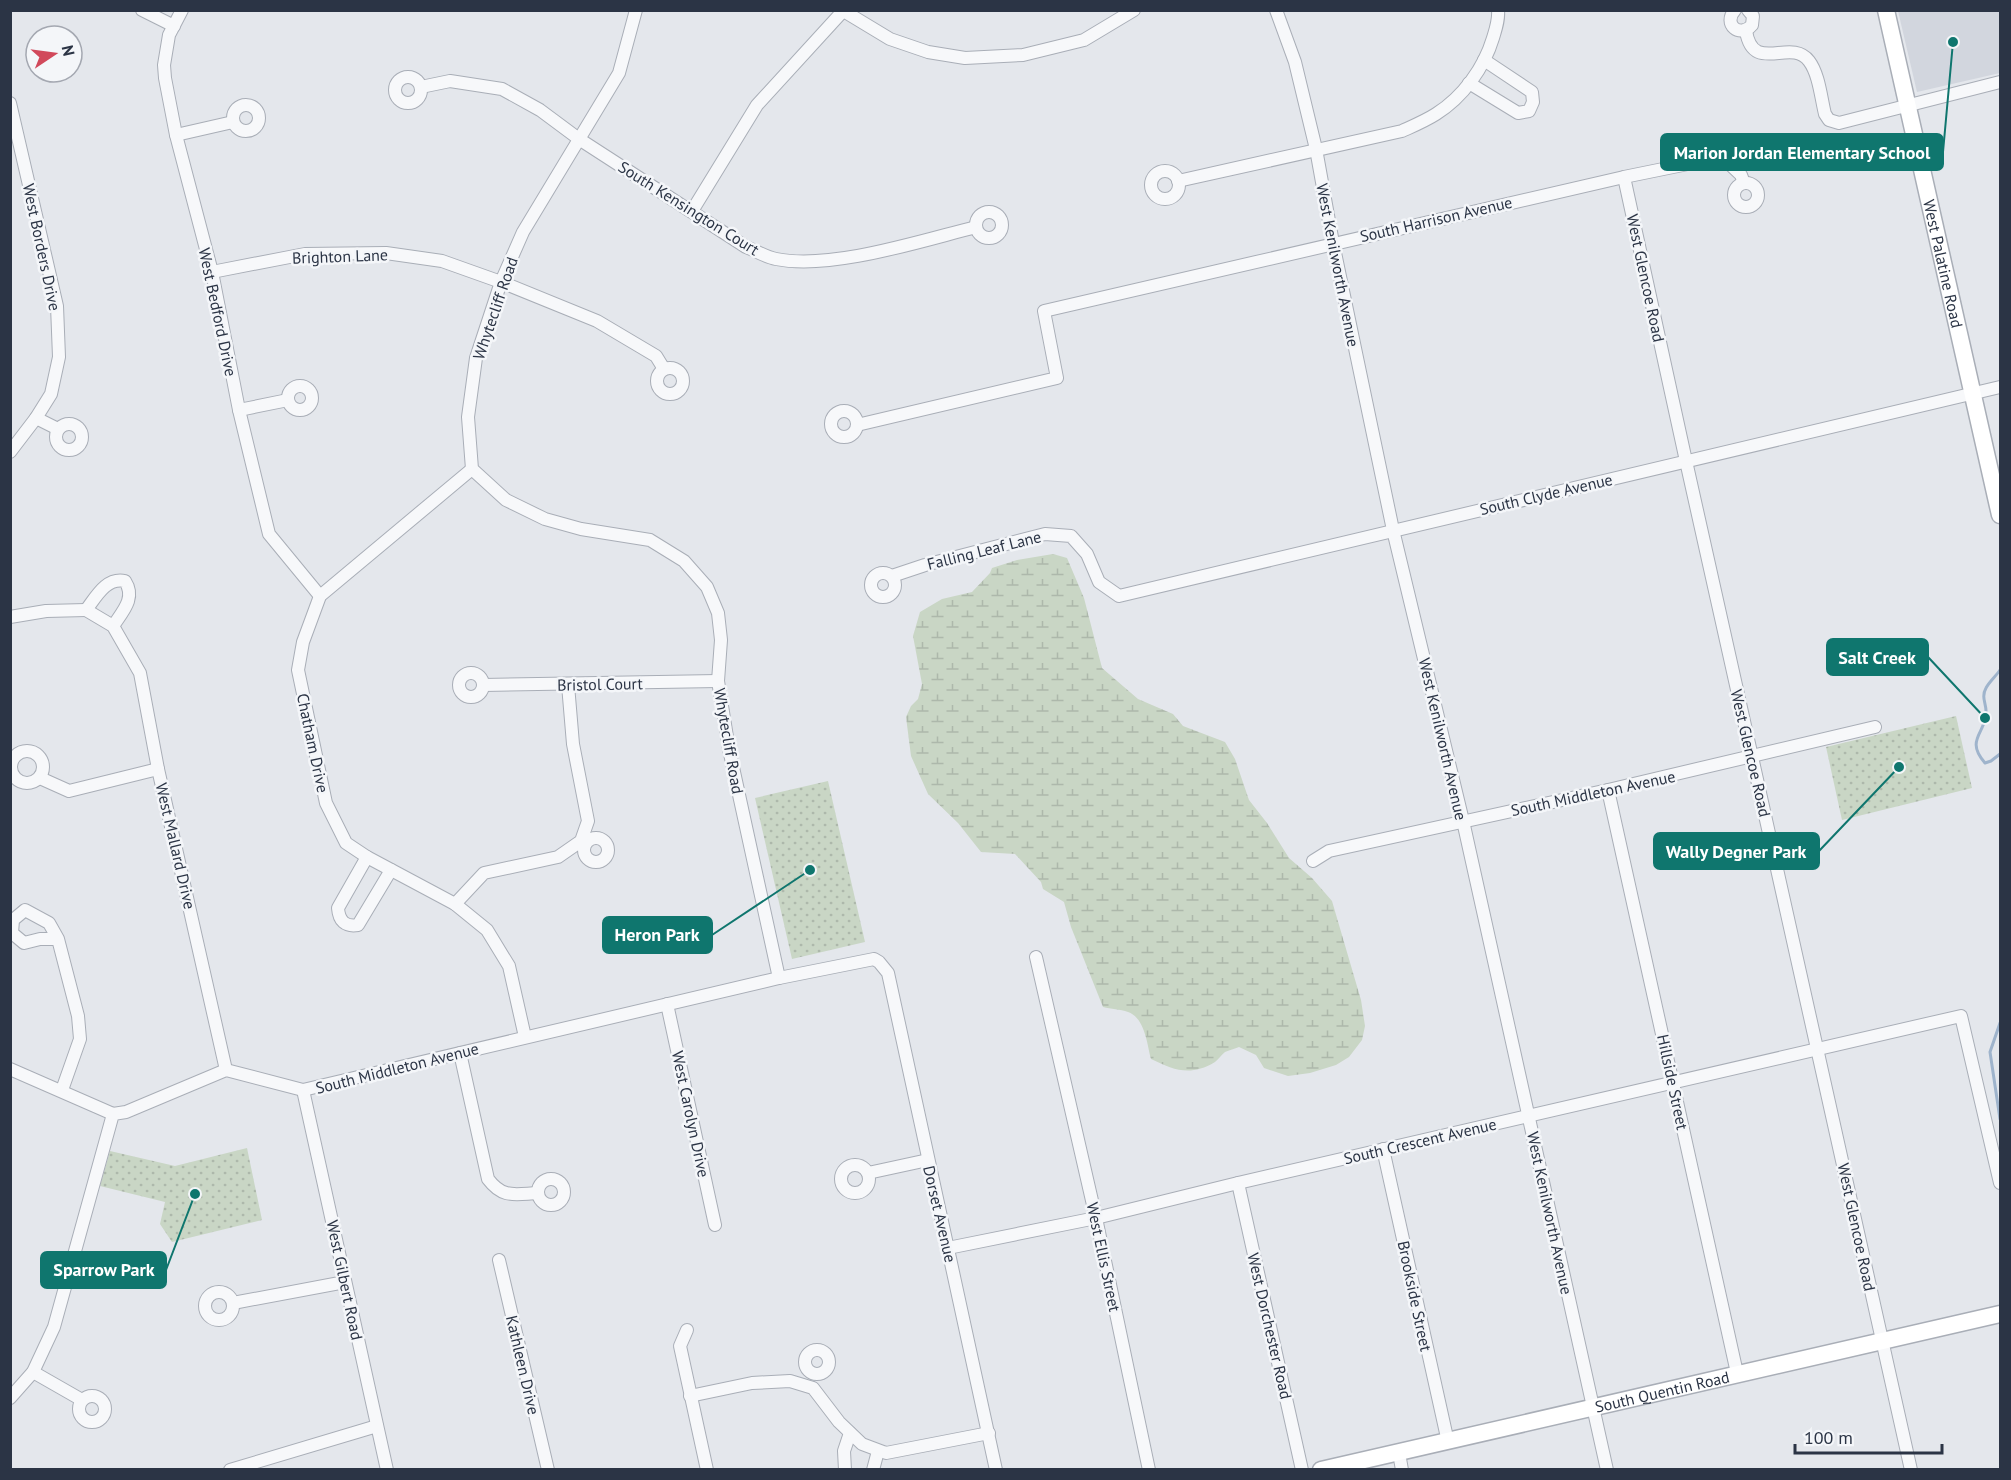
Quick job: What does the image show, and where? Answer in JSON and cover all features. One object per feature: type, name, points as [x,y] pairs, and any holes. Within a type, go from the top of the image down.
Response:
[{"type":"main road","name":"West Palatine Road","points":[[1886,10],[2001,515]]},
{"type":"main road","name":"South Quentin Road","points":[[1321,1470],[2001,1314]]},
{"type":"street","points":[[142,10],[174,26]]},
{"type":"street","name":"Whytecliff Road","points":[[636,10],[620,73],[523,232],[501,282],[476,358],[468,417],[472,469],[506,500],[545,519],[581,529],[650,540],[684,561],[707,587],[718,613],[721,640],[718,681],[729,749],[779,978]]},
{"type":"street","points":[[692,211],[757,105],[842,11],[890,39],[928,52],[965,58],[1023,55],[1084,40],[1134,10]]},
{"type":"street","name":"West Kenilworth Avenue","points":[[1276,10],[1295,62],[1316,149],[1333,243],[1393,530],[1463,821],[1607,1470]]},
{"type":"street","points":[[1178,181],[1402,131],[1436,114],[1458,96],[1484,60],[1499,18],[1498,10]]},
{"type":"street","points":[[1735,10],[1731,15],[1731,24],[1737,31],[1746,31],[1752,25],[1753,16],[1748,10]]},
{"type":"street","name":"West Bedford Drive","points":[[181,11],[170,35],[164,65],[176,135],[212,272],[239,410],[269,534],[320,596]]},
{"type":"street","points":[[1746,31],[1747,40],[1756,52],[1769,55],[1798,52],[1809,60],[1815,73],[1825,114],[1830,120],[1839,123],[2001,82]]},
{"type":"street","points":[[1469,83],[1518,113],[1529,111],[1533,102],[1532,92],[1484,60]]},
{"type":"street","name":"South Kensington Court","points":[[421,87],[450,81],[502,89],[540,110],[579,139],[746,246],[775,259],[801,261],[846,258],[976,227]]},
{"type":"street","name":"West Borders Drive","points":[[10,103],[57,306],[58,357],[51,394],[10,452]]},
{"type":"street","points":[[176,135],[233,122]]},
{"type":"street","name":"South Harrison Avenue","points":[[857,425],[1057,378],[1044,312],[1333,243],[1722,157],[1741,175],[1744,183]]},
{"type":"street","name":"West Glencoe Road","points":[[1624,177],[1911,1470]]},
{"type":"street","name":"Brighton Lane","points":[[212,272],[305,254],[386,253],[442,261],[597,321],[656,356],[664,369]]},
{"type":"street","name":"South Clyde Avenue","points":[[1119,596],[2001,387]]},
{"type":"street","points":[[239,410],[288,400]]},
{"type":"street","points":[[36,418],[58,429]]},
{"type":"street","name":"Chatham Drive","points":[[472,469],[320,596],[303,642],[298,670],[326,803],[346,843],[367,857],[455,904],[487,930],[509,966],[525,1037]]},
{"type":"street","name":"Falling Leaf Lane","points":[[892,576],[925,565],[1045,534],[1071,536],[1087,554],[1099,582],[1119,596]]},
{"type":"street","points":[[10,617],[46,610],[86,610],[107,583],[117,580],[124,581],[130,588],[130,599],[113,626]]},
{"type":"street","name":"West Mallard Drive","points":[[86,610],[113,626],[140,673],[158,769],[226,1070]]},
{"type":"street","name":"Bristol Court","points":[[483,685],[718,681]]},
{"type":"street","points":[[455,904],[484,873],[558,857],[583,843],[588,821],[573,744],[568,685]]},
{"type":"street","name":"South Middleton Avenue","points":[[1312,861],[1329,851],[1608,790],[1875,727]]},
{"type":"street","points":[[40,778],[69,791],[158,769]]},
{"type":"street","name":"Hillside Street","points":[[1608,790],[1737,1373]]},
{"type":"street","points":[[367,857],[338,908],[338,915],[343,923],[351,926],[358,925],[391,870]]},
{"type":"street","points":[[58,939],[78,1017],[80,1039],[62,1090]]},
{"type":"street","name":"West Ellis Street","points":[[1036,957],[1096,1218],[1149,1470]]},
{"type":"street","name":"South Middleton Avenue","points":[[226,1070],[303,1090],[779,978],[867,959],[879,962]]},
{"type":"street","name":"Dorset Avenue","points":[[879,962],[888,973],[996,1470]]},
{"type":"street","name":"West Carolyn Drive","points":[[667,1004],[715,1225]]},
{"type":"street","name":"South Crescent Avenue","points":[[948,1248],[1096,1218],[1383,1149],[1961,1016],[2001,1183]]},
{"type":"street","points":[[460,1053],[488,1179],[495,1188],[507,1194],[538,1193]]},
{"type":"street","points":[[10,1069],[113,1114],[126,1112],[226,1070]]},
{"type":"street","name":"West Gilbert Road","points":[[303,1090],[387,1470]]},
{"type":"street","points":[[10,1398],[33,1372],[54,1327],[113,1114]]},
{"type":"street","name":"Brookside Street","points":[[1383,1149],[1448,1442]]},
{"type":"street","points":[[868,1173],[927,1160]]},
{"type":"street","name":"West Dorchester Road","points":[[1238,1183],[1302,1470]]},
{"type":"street","name":"Kathleen Drive","points":[[499,1260],[548,1470]]},
{"type":"street","points":[[233,1303],[345,1282]]},
{"type":"street","points":[[687,1330],[680,1346],[706,1470]]},
{"type":"street","points":[[33,1372],[82,1400]]},
{"type":"street","points":[[805,1386],[811,1373]]},
{"type":"street","points":[[690,1396],[752,1383],[790,1381],[813,1388],[862,1444],[886,1453],[989,1433]]},
{"type":"street","points":[[231,1469],[377,1426]]},
{"type":"street","points":[[845,1470],[844,1451],[850,1433]]},
{"type":"street","points":[[873,1470],[878,1451]]},
{"type":"street","points":[[1399,1453],[1402,1470]]},
{"type":"shaded area","points":[[1898,11],[2000,11],[2000,73],[1917,92]]},
{"type":"green space","points":[[1053,554],[1067,558],[1084,598],[1102,668],[1138,699],[1173,714],[1183,726],[1225,742],[1235,759],[1249,800],[1289,858],[1312,878],[1332,901],[1361,1000],[1365,1026],[1362,1040],[1349,1057],[1336,1065],[1310,1073],[1288,1076],[1264,1068],[1256,1055],[1239,1047],[1225,1052],[1206,1067],[1190,1071],[1175,1069],[1151,1059],[1142,1026],[1134,1015],[1122,1010],[1103,1007],[1071,927],[1064,902],[1043,889],[1041,882],[1015,854],[981,852],[958,823],[928,794],[911,756],[906,717],[911,706],[918,699],[922,684],[913,636],[920,612],[942,599],[972,592],[992,568],[1017,560]]},
{"type":"green space","points":[[1956,716],[1972,788],[1842,820],[1826,747]]},
{"type":"green space","points":[[828,781],[865,942],[792,959],[755,798]]},
{"type":"green space","points":[[247,1148],[262,1220],[172,1242],[160,1224],[165,1202],[100,1186],[110,1151],[175,1166]]},
{"type":"waterway","points":[[2000,670],[1985,691],[1985,719],[1976,742],[1976,748],[1985,763],[2000,754]]},
{"type":"waterway","points":[[2000,1023],[1990,1052],[2000,1119]]},
{"type":"place","name":"Marion Jordan Elementary School","points":[[1953,42]]},
{"type":"place","name":"Salt Creek","points":[[1985,718]]},
{"type":"place","name":"Wally Degner Park","points":[[1899,767]]},
{"type":"place","name":"Heron Park","points":[[810,870]]},
{"type":"place","name":"Sparrow Park","points":[[195,1194]]}]
